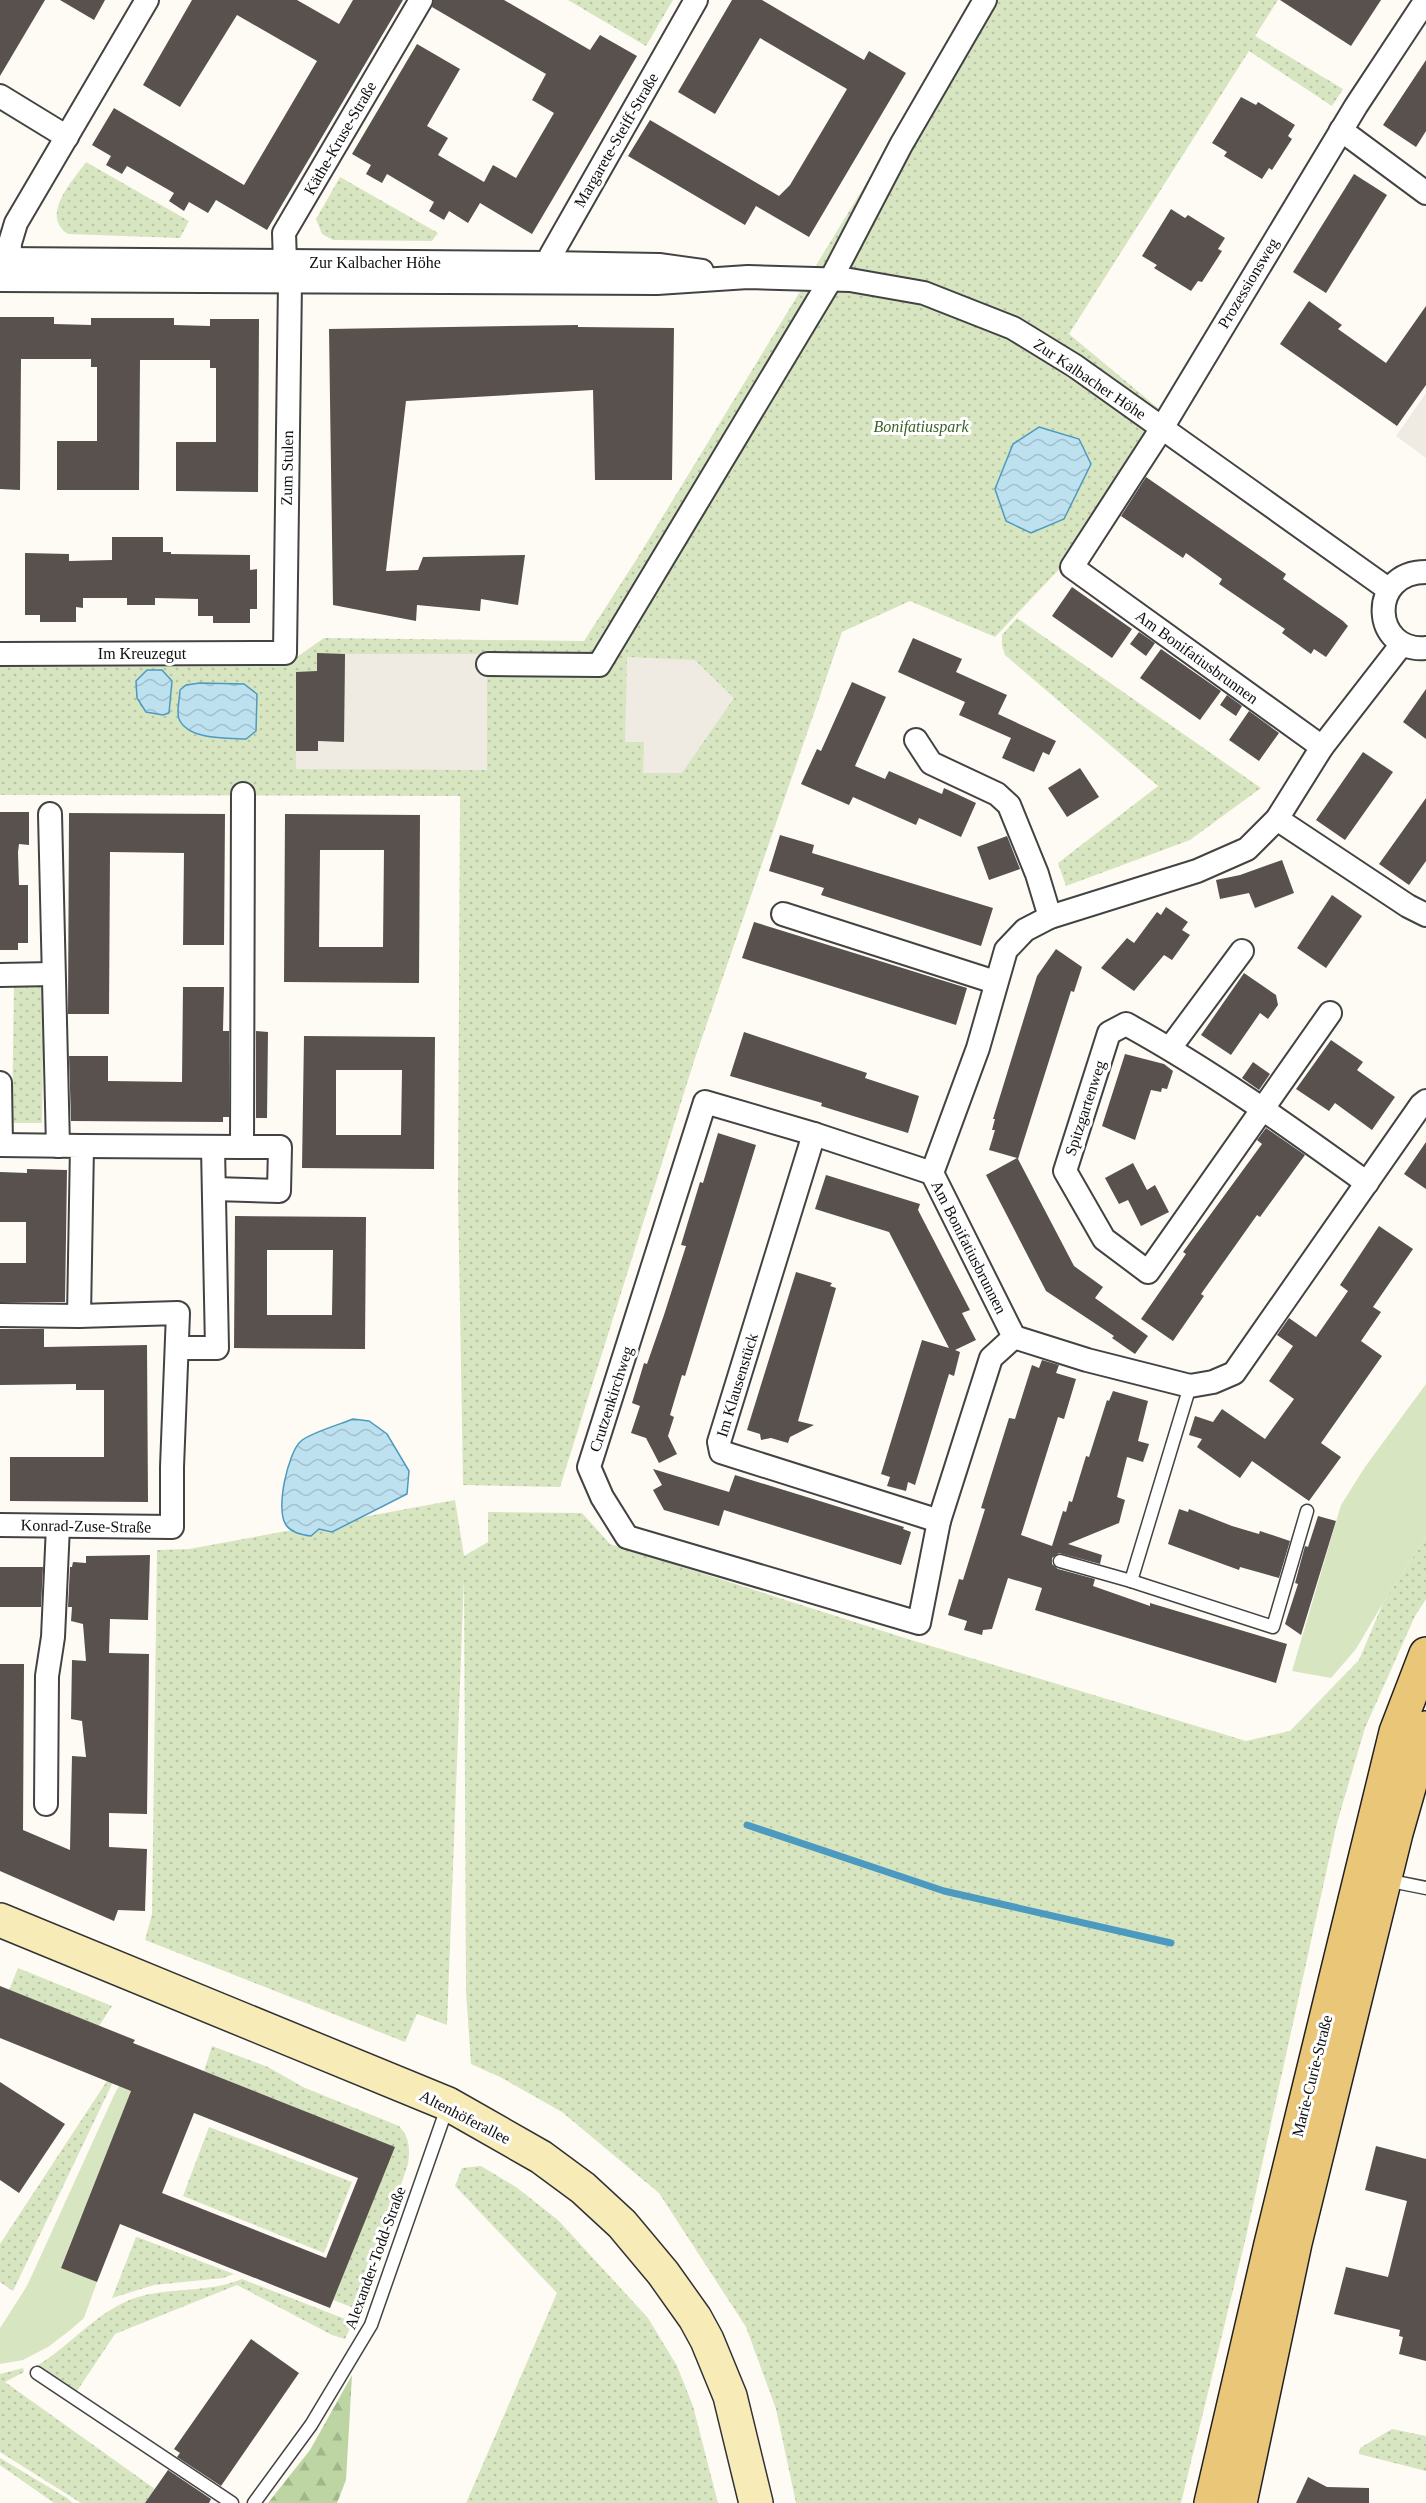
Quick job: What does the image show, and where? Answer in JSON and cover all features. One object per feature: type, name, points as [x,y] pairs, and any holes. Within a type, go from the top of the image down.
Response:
[{"type":"main road","name":"Marie-Curie-Straße","points":[[1211,2503],[1271,2244],[1396,1732],[1426,1654]]},
{"type":"main road","name":"Marie-Curie-Straße","points":[[1240,2503],[1295,2243],[1384,1880],[1426,1728]]},
{"type":"street","points":[[5,269],[16,223],[147,0]]},
{"type":"street","name":"Käthe-Kruse-Straße","points":[[287,272],[284,233],[421,0]]},
{"type":"street","name":"Margarete-Steiff-Straße","points":[[547,272],[696,0]]},
{"type":"street","points":[[488,664],[599,664],[831,279],[901,145],[985,0]]},
{"type":"street","name":"Prozessionsweg","points":[[1072,567],[1162,428],[1341,130],[1426,0]]},
{"type":"street","points":[[0,96],[67,137]]},
{"type":"street","points":[[1341,130],[1426,193]]},
{"type":"street","name":"Zur Kalbacher Höhe","points":[[5,269],[547,272],[657,284],[748,277],[831,279],[924,293],[1013,327],[1075,366],[1388,589]]},
{"type":"street","name":"Zum Stulen","points":[[285,653],[287,272]]},
{"type":"street","name":"Am Bonifatiusbrunnen","points":[[1072,567],[1322,747]]},
{"type":"street","points":[[1426,572],[1402,576],[1388,589],[1382,608],[1386,628],[1402,644],[1415,649],[1426,648]]},
{"type":"street","name":"Am Bonifatiusbrunnen","points":[[1014,1337],[932,1173],[978,1048],[1006,950],[1025,930],[1050,917],[1197,871],[1247,849],[1277,819],[1322,747],[1402,644]]},
{"type":"street","name":"Im Kreuzegut","points":[[0,654],[285,653]]},
{"type":"street","points":[[916,740],[931,763],[998,794],[1009,805],[1037,874],[1050,917]]},
{"type":"street","points":[[242,1147],[243,794]]},
{"type":"street","points":[[50,814],[58,1146]]},
{"type":"street","points":[[1277,819],[1417,910]]},
{"type":"street","points":[[783,914],[995,982]]},
{"type":"street","points":[[1170,1048],[1242,951]]},
{"type":"street","points":[[0,975],[53,974]]},
{"type":"street","name":"Spitzgartenweg","points":[[1330,1013],[1263,1108],[1148,1272],[1104,1239],[1065,1171],[1109,1034],[1126,1024],[1170,1048],[1263,1108],[1367,1183]]},
{"type":"street","points":[[0,1083],[0,1145],[280,1148],[279,1191],[214,1189]]},
{"type":"street","points":[[939,1521],[991,1358],[1014,1337],[1087,1360],[1190,1386],[1213,1382],[1234,1372],[1421,1104],[1426,1101]]},
{"type":"street","name":"Crutzenkirchweg","points":[[814,1134],[705,1102],[589,1467],[602,1497],[627,1537],[919,1623],[939,1521]]},
{"type":"street","points":[[814,1134],[932,1173]]},
{"type":"street","name":"Im Klausenstück","points":[[814,1134],[719,1442],[721,1452],[939,1521]]},
{"type":"street","points":[[79,1316],[82,1146]]},
{"type":"street","points":[[178,1313],[177,1348],[217,1348],[213,1148]]},
{"type":"street","points":[[0,1315],[216,1313]]},
{"type":"street","name":"Konrad-Zuse-Straße","points":[[0,1525],[172,1527],[177,1348]]},
{"type":"street","points":[[46,1804],[47,1676],[53,1637],[58,1526]]},
{"type":"street","name":"Altenhöferallee","points":[[0,1920],[448,2104],[541,2157],[583,2188],[622,2224],[663,2273],[695,2318],[717,2363],[740,2431],[756,2503]]},
{"type":"lane","points":[[1131,1581],[1190,1386]]},
{"type":"lane","points":[[1060,1561],[1131,1581],[1273,1627],[1307,1511]]},
{"type":"lane","points":[[1384,1880],[1426,1888]]},
{"type":"lane","name":"Alexander-Todd-Straße","points":[[254,2503],[311,2425],[371,2325],[448,2104]]},
{"type":"lane","points":[[36,2373],[232,2503]]},
{"type":"green space","points":[[568,0],[673,0],[646,46]]},
{"type":"green space","name":"Bonifatiuspark","points":[[978,0],[1278,0],[1255,36],[1343,89],[1332,106],[1249,51],[1069,334],[1164,413],[1065,563],[995,637],[910,601],[842,632],[695,1058],[560,1487],[463,1485],[458,1192],[460,796],[0,795],[0,667],[284,666],[324,638],[584,641],[638,557]]},
{"type":"green space","points":[[86,162],[189,221],[180,238],[68,234],[60,226],[57,218],[58,208],[61,198]]},
{"type":"green space","points":[[340,177],[438,233],[432,241],[333,240],[322,234],[316,219]]},
{"type":"green space","points":[[1017,618],[1261,788],[1190,840],[1066,886],[1058,863],[1158,786],[1005,655],[1002,635]]},
{"type":"green space","points":[[14,982],[44,983],[42,1123],[12,1123]]},
{"type":"green space","points":[[1426,1384],[1426,1537],[1356,1649],[1331,1678],[1292,1671],[1341,1505],[1365,1467]]},
{"type":"green space","points":[[455,1500],[464,1556],[488,1542],[488,1512],[582,1513],[610,1544],[908,1639],[1246,1741],[1290,1731],[1359,1660],[1383,1603],[1426,1537],[1426,1599],[1415,1616],[1365,1728],[1337,1823],[1246,2237],[1181,2503],[796,2503],[776,2409],[746,2327],[659,2193],[562,2112],[502,2078],[471,2064],[466,1992],[464,1578],[447,2025],[417,2014],[405,2042],[145,1940],[152,1914],[157,1550],[189,1549]]},
{"type":"green space","points":[[18,1968],[112,2006],[99,2026],[9,1990]]},
{"type":"green space","points":[[212,2046],[268,2067],[303,2087],[399,2126],[405,2135],[409,2149],[408,2164],[359,2310],[333,2300],[394,2147],[204,2071]]},
{"type":"green space","points":[[142,2048],[148,2049],[61,2267],[97,2282],[84,2318],[48,2347],[23,2360],[0,2364],[0,2328],[27,2286],[115,2093]]},
{"type":"green space","points":[[107,2081],[113,2082],[13,2291],[0,2282],[0,2244]]},
{"type":"green space","points":[[209,2127],[352,2182],[324,2253],[183,2196]]},
{"type":"green space","points":[[481,2166],[516,2187],[558,2220],[648,2318],[677,2366],[693,2406],[718,2503],[466,2503],[557,2293],[455,2186],[462,2168]]},
{"type":"green space","points":[[136,2237],[234,2274],[223,2278],[154,2285],[112,2298]]},
{"type":"green space","points":[[242,2279],[353,2322],[345,2339],[332,2335],[237,2285],[115,2334],[75,2394],[35,2367],[110,2310],[138,2297],[217,2286]]},
{"type":"green space","points":[[23,2368],[24,2372],[5,2382],[155,2489],[150,2503],[81,2503],[0,2452],[0,2374]]},
{"type":"green space","points":[[352,2375],[346,2480],[337,2503],[268,2503],[310,2450]]},
{"type":"green space","points":[[1392,2429],[1426,2436],[1426,2471],[1359,2454],[1360,2448]]},
{"type":"green space","points":[[0,2458],[73,2503],[54,2503],[0,2465]]},
{"type":"shaded area","points":[[1426,393],[1426,458],[1396,436]]},
{"type":"shaded area","points":[[345,654],[487,654],[487,770],[296,769],[296,751],[318,751],[318,741],[344,741]]},
{"type":"shaded area","points":[[627,657],[695,660],[734,698],[682,773],[643,773],[644,742],[625,742]]},
{"type":"water","points":[[1039,427],[1079,439],[1091,464],[1064,519],[1031,533],[1006,521],[995,489],[1013,444]]},
{"type":"water","points":[[147,670],[162,670],[172,681],[169,713],[163,715],[146,712],[137,698],[136,681]]},
{"type":"water","points":[[244,684],[257,694],[256,731],[246,739],[219,738],[199,734],[184,726],[178,716],[180,690],[186,685]]},
{"type":"water","points":[[353,1419],[369,1421],[387,1434],[409,1471],[407,1494],[332,1532],[319,1529],[311,1536],[300,1534],[286,1525],[282,1507],[284,1482],[296,1447],[311,1435]]},
{"type":"building","points":[[0,0],[45,0],[0,76]]},
{"type":"building","points":[[60,0],[105,0],[94,20]]},
{"type":"building","points":[[192,0],[297,0],[339,24],[353,0],[403,0],[267,230],[216,200],[208,213],[189,202],[184,211],[169,201],[174,193],[127,166],[122,174],[106,165],[111,156],[92,145],[114,108],[244,185],[317,61],[237,15],[180,107],[143,85]]},
{"type":"building","points":[[434,0],[504,0],[590,50],[600,35],[637,56],[532,234],[480,203],[468,223],[449,211],[444,220],[429,211],[434,202],[387,174],[382,183],[366,174],[371,165],[352,154],[417,44],[460,69],[427,126],[448,138],[438,155],[484,182],[493,165],[516,178],[554,113],[532,100],[546,74],[432,7]]},
{"type":"building","points":[[732,0],[762,0],[864,60],[869,51],[906,73],[809,237],[756,206],[745,225],[628,156],[650,120],[779,196],[790,185],[847,89],[760,38],[715,114],[678,92]]},
{"type":"building","points":[[1280,0],[1381,0],[1351,46]]},
{"type":"building","points":[[1426,60],[1426,131],[1416,147],[1383,125]]},
{"type":"building","points":[[1241,97],[1256,105],[1258,102],[1295,125],[1288,136],[1292,139],[1272,170],[1269,168],[1262,179],[1224,156],[1227,152],[1212,143]]},
{"type":"building","points":[[1354,174],[1387,195],[1326,293],[1293,272]]},
{"type":"building","points":[[1171,209],[1185,218],[1188,215],[1225,238],[1218,249],[1222,251],[1202,282],[1198,281],[1191,291],[1154,268],[1157,265],[1142,256]]},
{"type":"building","points":[[1309,301],[1342,325],[1338,329],[1386,363],[1426,306],[1426,385],[1397,426],[1280,344]]},
{"type":"building","points":[[0,317],[54,317],[54,324],[91,325],[91,318],[174,318],[174,325],[210,326],[210,319],[259,319],[258,492],[176,491],[176,442],[216,442],[216,368],[210,368],[210,360],[140,360],[139,490],[57,490],[57,441],[97,441],[97,367],[91,367],[91,359],[21,359],[20,490],[0,489]]},
{"type":"building","points":[[578,325],[578,327],[674,328],[672,480],[595,480],[593,390],[406,401],[386,571],[418,570],[423,557],[525,555],[518,605],[481,599],[480,611],[417,605],[416,621],[333,605],[329,329]]},
{"type":"building","points":[[1146,477],[1286,574],[1283,579],[1348,626],[1326,657],[1314,649],[1311,654],[1282,633],[1285,629],[1219,584],[1222,579],[1186,553],[1183,558],[1121,516]]},
{"type":"building","points":[[112,537],[163,537],[163,552],[171,552],[171,554],[250,555],[250,570],[257,569],[257,609],[250,609],[250,623],[213,623],[213,616],[198,616],[198,599],[155,598],[155,605],[127,605],[127,598],[83,598],[83,608],[76,607],[76,622],[40,622],[40,615],[25,615],[25,553],[69,554],[69,561],[112,560]]},
{"type":"building","points":[[1072,587],[1132,629],[1112,658],[1052,616]]},
{"type":"building","points":[[1139,632],[1155,643],[1146,656],[1130,644]]},
{"type":"building","points":[[913,638],[962,659],[956,672],[1007,695],[998,714],[1056,741],[1049,755],[1043,752],[1034,772],[1002,758],[1011,738],[959,715],[965,702],[898,672]]},
{"type":"building","points":[[1161,649],[1221,691],[1200,720],[1140,678]]},
{"type":"building","points":[[317,653],[345,654],[344,742],[318,741],[318,751],[296,751],[296,672],[317,671]]},
{"type":"building","points":[[852,682],[886,697],[855,766],[885,779],[889,771],[942,794],[944,788],[976,803],[961,837],[919,818],[916,825],[853,797],[849,805],[801,784],[817,749],[821,751]]},
{"type":"building","points":[[1426,689],[1426,739],[1403,722]]},
{"type":"building","points":[[1227,695],[1242,706],[1236,716],[1220,705]]},
{"type":"building","points":[[1249,711],[1279,733],[1259,761],[1229,740]]},
{"type":"building","points":[[1363,752],[1393,772],[1345,840],[1316,820]]},
{"type":"building","points":[[1080,768],[1099,797],[1067,817],[1048,788]]},
{"type":"building","points":[[1426,798],[1426,861],[1409,885],[1379,864]]},
{"type":"building","points":[[0,812],[29,812],[29,845],[19,844],[18,852],[19,885],[28,885],[28,943],[18,943],[18,950],[0,950]]},
{"type":"building","points":[[69,813],[225,814],[224,945],[183,945],[184,853],[110,852],[109,1014],[68,1014]]},
{"type":"building","points":[[285,814],[420,815],[419,983],[284,982]],"holes":[[[320,850],[384,850],[383,947],[319,947]]]},
{"type":"building","points":[[780,835],[814,845],[812,853],[993,908],[981,946],[821,895],[824,888],[769,871]]},
{"type":"building","points":[[1007,836],[1020,869],[989,880],[977,847]]},
{"type":"building","points":[[1282,860],[1294,893],[1255,908],[1249,893],[1220,899],[1216,880],[1240,875]]},
{"type":"building","points":[[1332,895],[1362,916],[1326,968],[1297,948]]},
{"type":"building","points":[[1166,907],[1188,922],[1182,930],[1190,935],[1172,960],[1164,955],[1134,991],[1101,968],[1127,938],[1134,943],[1157,912],[1161,915]]},
{"type":"building","points":[[754,922],[967,988],[956,1025],[742,958]]},
{"type":"building","points":[[1056,949],[1082,967],[1074,992],[1071,991],[1018,1159],[1074,1266],[1103,1287],[1095,1298],[1148,1336],[1135,1354],[1112,1338],[1114,1336],[1046,1291],[986,1175],[1017,1158],[989,1150],[995,1130],[992,1130],[995,1119],[993,1119],[1037,976]]},
{"type":"building","points":[[1244,973],[1276,995],[1278,1005],[1268,1019],[1260,1013],[1231,1055],[1201,1035]]},
{"type":"building","points":[[183,987],[224,987],[223,1031],[229,1031],[229,1117],[223,1117],[223,1122],[71,1121],[69,1056],[108,1056],[108,1081],[182,1082]]},
{"type":"building","points":[[256,1031],[268,1032],[267,1118],[256,1118]]},
{"type":"building","points":[[744,1032],[867,1073],[865,1078],[919,1096],[908,1133],[821,1106],[822,1103],[730,1076]]},
{"type":"building","points":[[304,1036],[435,1037],[434,1169],[302,1168]],"holes":[[[336,1070],[402,1070],[401,1135],[336,1135]]]},
{"type":"building","points":[[1331,1040],[1363,1062],[1357,1070],[1395,1097],[1372,1130],[1335,1103],[1329,1111],[1296,1089]]},
{"type":"building","points":[[1125,1054],[1164,1064],[1173,1071],[1167,1089],[1162,1088],[1161,1092],[1151,1090],[1135,1140],[1102,1126]]},
{"type":"building","points":[[1253,1062],[1270,1074],[1259,1090],[1242,1078]]},
{"type":"building","points":[[1266,1128],[1305,1155],[1260,1217],[1257,1215],[1201,1294],[1204,1296],[1173,1341],[1141,1319],[1186,1254],[1183,1252],[1262,1144],[1257,1140]]},
{"type":"building","points":[[718,1133],[756,1145],[685,1376],[682,1375],[670,1415],[674,1417],[668,1436],[677,1454],[659,1463],[646,1438],[631,1433],[640,1406],[632,1403],[686,1246],[681,1245]]},
{"type":"building","points":[[1426,1142],[1426,1189],[1404,1174]]},
{"type":"building","points":[[1133,1163],[1147,1190],[1155,1185],[1169,1212],[1141,1226],[1128,1200],[1119,1204],[1105,1178]]},
{"type":"building","points":[[27,1169],[67,1170],[65,1302],[0,1302],[0,1263],[26,1263],[26,1222],[0,1222],[0,1172],[27,1173]]},
{"type":"building","points":[[826,1175],[920,1204],[918,1210],[970,1310],[962,1313],[976,1340],[955,1350],[960,1352],[954,1376],[949,1374],[915,1485],[908,1482],[906,1491],[887,1486],[890,1477],[881,1474],[922,1340],[949,1348],[889,1232],[815,1209]]},
{"type":"building","points":[[235,1216],[366,1217],[365,1349],[234,1348]],"holes":[[[267,1250],[333,1250],[332,1315],[267,1315]]]},
{"type":"building","points":[[1379,1226],[1413,1249],[1373,1307],[1381,1312],[1361,1341],[1382,1356],[1321,1443],[1341,1457],[1309,1501],[1252,1461],[1240,1478],[1197,1447],[1202,1439],[1189,1435],[1195,1416],[1213,1422],[1222,1409],[1265,1439],[1294,1399],[1269,1381],[1293,1346],[1277,1335],[1289,1318],[1316,1337],[1348,1291],[1340,1285]]},
{"type":"building","points":[[796,1272],[832,1283],[830,1286],[836,1288],[798,1421],[814,1425],[790,1437],[788,1443],[771,1438],[761,1440],[760,1434],[747,1430]]},
{"type":"building","points":[[0,1329],[44,1329],[44,1347],[147,1345],[148,1502],[10,1501],[10,1457],[104,1457],[104,1390],[76,1390],[76,1384],[0,1385]]},
{"type":"building","points":[[1042,1360],[1059,1365],[1056,1373],[1076,1379],[1064,1419],[1058,1417],[1021,1535],[1052,1546],[1063,1511],[1066,1512],[1069,1501],[1072,1502],[1086,1456],[1089,1457],[1107,1400],[1109,1401],[1113,1391],[1148,1401],[1138,1441],[1149,1444],[1143,1462],[1127,1457],[1117,1497],[1125,1500],[1119,1523],[1068,1544],[1102,1555],[1100,1564],[1059,1553],[1052,1558],[1052,1564],[1058,1569],[1095,1579],[1093,1586],[1150,1606],[1150,1603],[1287,1644],[1276,1683],[1035,1610],[1042,1588],[1008,1578],[992,1629],[983,1630],[982,1635],[964,1630],[967,1621],[948,1615],[959,1579],[963,1580],[985,1509],[981,1508],[1009,1418],[1015,1419],[1032,1365],[1039,1368]]},
{"type":"building","points":[[653,1469],[729,1492],[735,1475],[904,1527],[903,1529],[911,1532],[901,1565],[724,1510],[719,1526],[664,1510],[653,1490],[662,1485]]},
{"type":"building","points":[[1179,1509],[1188,1512],[1189,1509],[1232,1526],[1259,1534],[1260,1531],[1290,1541],[1279,1578],[1240,1567],[1239,1570],[1168,1544]]},
{"type":"building","points":[[1318,1516],[1336,1521],[1301,1635],[1285,1624],[1298,1584],[1295,1583],[1305,1546],[1308,1547]]},
{"type":"building","points":[[150,1555],[148,1620],[110,1619],[109,1653],[149,1654],[147,1814],[109,1813],[109,1847],[147,1849],[145,1911],[118,1910],[114,1921],[0,1871],[0,1664],[24,1664],[23,1830],[70,1850],[72,1756],[86,1757],[82,1721],[71,1719],[72,1660],[86,1661],[83,1624],[71,1621],[72,1607],[68,1607],[70,1567],[73,1562],[86,1563],[86,1556]]},
{"type":"building","points":[[0,1567],[43,1567],[41,1607],[0,1607]]},
{"type":"building","points":[[0,1986],[135,2040],[133,2043],[395,2147],[330,2308],[120,2224],[97,2282],[61,2268],[131,2091],[0,2038]],"holes":[[[194,2113],[358,2178],[326,2258],[162,2193]]]},
{"type":"building","points":[[0,2082],[65,2124],[19,2193],[0,2180]]},
{"type":"building","points":[[1376,2146],[1426,2159],[1426,2361],[1399,2354],[1403,2337],[1399,2336],[1400,2330],[1334,2314],[1346,2267],[1388,2277],[1407,2201],[1365,2190]]},
{"type":"building","points":[[251,2339],[299,2373],[221,2486],[177,2457],[180,2453],[174,2449]]},
{"type":"building","points":[[168,2470],[211,2499],[209,2503],[145,2503]]},
{"type":"building","points":[[1308,2477],[1327,2487],[1369,2488],[1369,2503],[1296,2503]]},
{"type":"waterway","points":[[747,1825],[944,1891],[1171,1943]]}]
